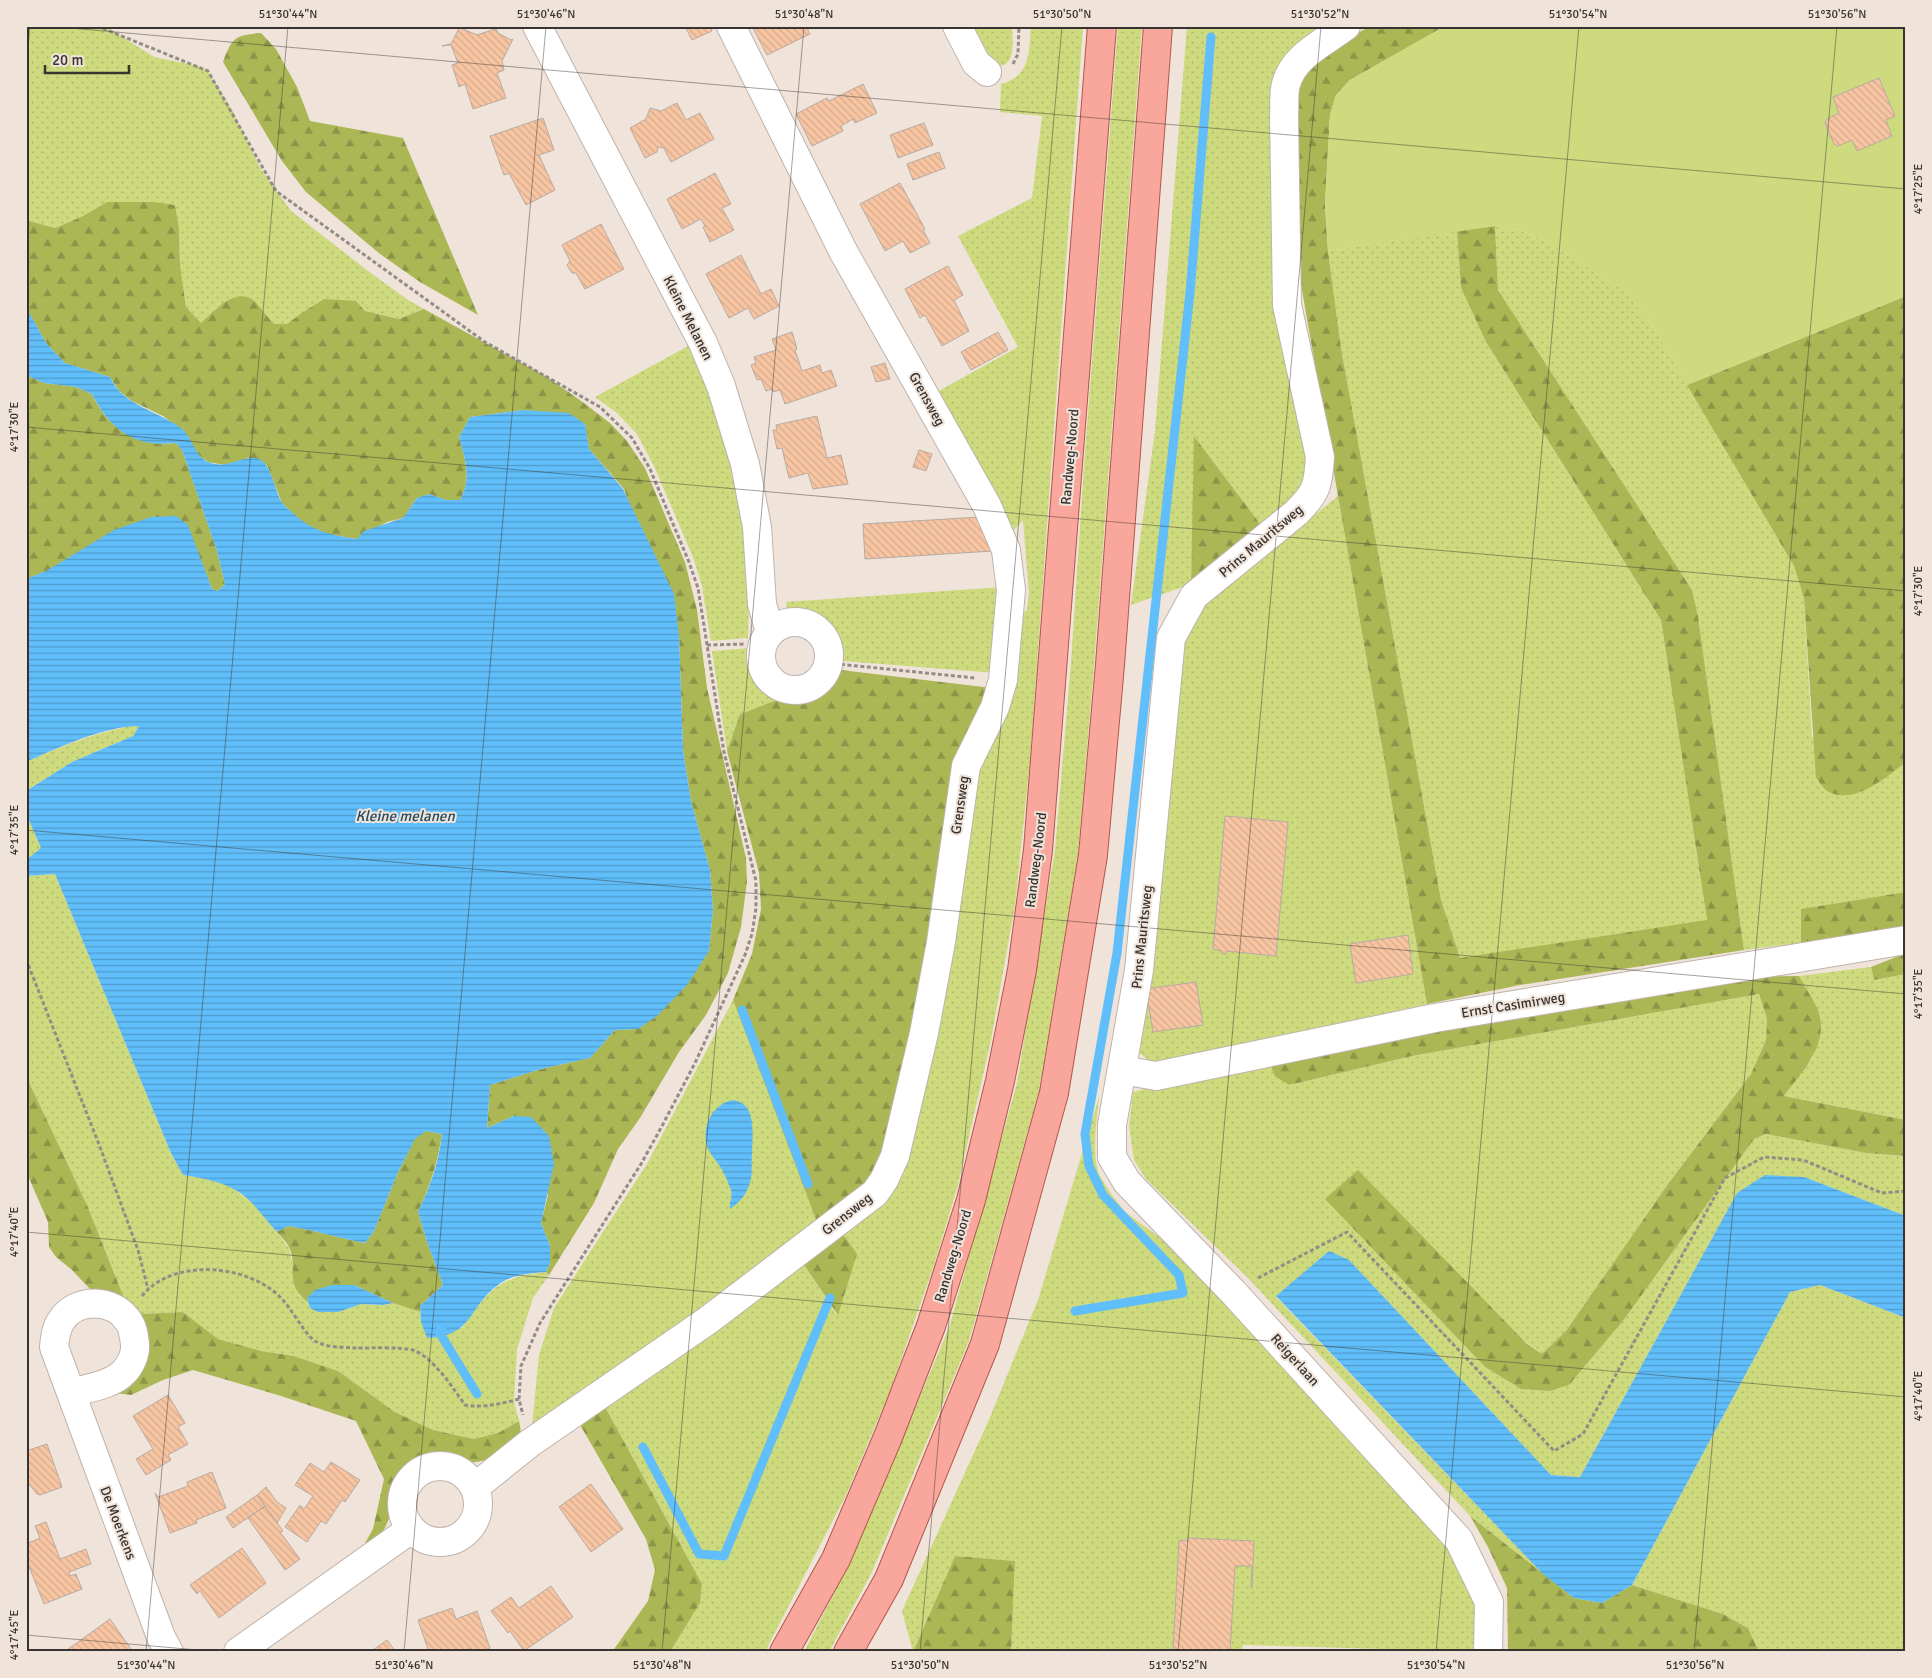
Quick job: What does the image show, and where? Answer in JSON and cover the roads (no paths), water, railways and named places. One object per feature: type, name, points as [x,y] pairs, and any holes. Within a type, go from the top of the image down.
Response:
[{"type":"main road","name":"Randweg-Noord","points":[[784,1652],[836,1559],[888,1437],[931,1326],[970,1200],[1002,1072],[1022,970],[1038,850],[1102,26]]},
{"type":"main road","points":[[848,1652],[889,1579],[985,1344],[1054,1093],[1093,855],[1110,665],[1158,26]]},
{"type":"street","name":"Kleine Melanen","points":[[537,26],[703,343],[721,386],[745,464],[757,527],[766,638],[760,655],[762,668],[769,678],[779,686],[791,690],[803,689],[814,684],[823,674],[828,663],[828,652],[825,641],[819,632],[811,626],[800,622],[790,622],[779,626],[766,638]]},
{"type":"street","name":"Grensweg","points":[[475,1487],[530,1443],[707,1320],[875,1194],[895,1156],[924,1033],[941,942],[966,766],[995,707],[1003,680],[1011,590],[1006,550],[987,506],[843,251],[732,26]]},
{"type":"street","points":[[957,26],[976,63],[988,72]]},
{"type":"street","name":"Prins Mauritsweg","points":[[1122,1070],[1139,970],[1171,638],[1194,596],[1296,513],[1311,498],[1318,480],[1320,457],[1287,305],[1285,85],[1291,70],[1304,55],[1346,26]]},
{"type":"street","name":"Ernst Casimirweg","points":[[1122,1070],[1156,1076],[1435,1018],[1906,940]]},
{"type":"street","name":"Reigerlaan","points":[[1122,1070],[1112,1125],[1112,1158],[1127,1182],[1233,1292],[1459,1540],[1489,1602],[1488,1652]]},
{"type":"street","name":"De Moerkens","points":[[72,1393],[84,1433],[161,1637],[169,1652]]},
{"type":"street","points":[[434,1465],[451,1466],[465,1474],[475,1487],[479,1502],[476,1518],[468,1531],[454,1540],[439,1542],[424,1539],[411,1529],[403,1515],[402,1498],[408,1483],[419,1471],[434,1465]]},
{"type":"street","points":[[238,1652],[411,1529]]},
{"type":"water","name":"Kleine melanen","points":[[26,307],[46,343],[65,363],[110,377],[127,398],[182,429],[205,461],[224,464],[248,458],[259,459],[267,466],[281,501],[286,507],[314,528],[339,536],[357,539],[364,531],[403,518],[417,498],[429,494],[446,500],[460,500],[464,492],[467,476],[459,437],[470,417],[523,410],[569,413],[585,424],[589,449],[623,489],[674,594],[679,636],[683,750],[691,801],[710,870],[713,910],[709,951],[687,985],[657,1016],[638,1029],[615,1030],[590,1058],[541,1069],[490,1085],[487,1128],[514,1116],[531,1117],[549,1136],[554,1164],[541,1223],[550,1246],[550,1263],[546,1272],[515,1277],[498,1285],[480,1303],[462,1326],[454,1332],[427,1338],[421,1322],[420,1306],[443,1285],[418,1212],[433,1174],[442,1134],[426,1131],[415,1139],[398,1172],[374,1231],[365,1243],[288,1226],[276,1231],[246,1197],[230,1187],[202,1178],[183,1175],[171,1153],[55,874],[26,876],[26,860],[41,848],[26,813],[26,791],[72,762],[133,736],[139,726],[96,734],[66,744],[26,762],[26,579],[46,571],[114,530],[151,517],[176,516],[188,525],[212,589],[218,591],[225,584],[217,551],[182,450],[176,443],[148,443],[125,434],[107,418],[92,394],[76,387],[44,383],[26,375]]},
{"type":"water","points":[[733,1100],[747,1107],[750,1114],[753,1130],[752,1172],[745,1194],[730,1209],[731,1190],[723,1171],[708,1149],[706,1133],[710,1118],[714,1112],[726,1102]]},
{"type":"water","points":[[1765,1175],[1804,1177],[1906,1216],[1906,1318],[1820,1285],[1790,1292],[1632,1585],[1602,1603],[1574,1598],[1544,1575],[1276,1296],[1329,1251],[1349,1260],[1551,1475],[1580,1477],[1737,1193]]},
{"type":"water","points":[[332,1285],[354,1285],[393,1303],[383,1305],[361,1304],[338,1312],[318,1312],[310,1308],[307,1298],[315,1290]]},
{"type":"waterway","points":[[1075,1311],[1183,1293],[1179,1275],[1103,1195],[1089,1166],[1085,1134],[1117,953],[1190,293],[1211,37]]},
{"type":"waterway","points":[[742,1010],[808,1184]]},
{"type":"waterway","points":[[643,1447],[699,1554],[724,1556],[830,1298]]},
{"type":"waterway","points":[[442,1328],[439,1332],[477,1394]]}]
